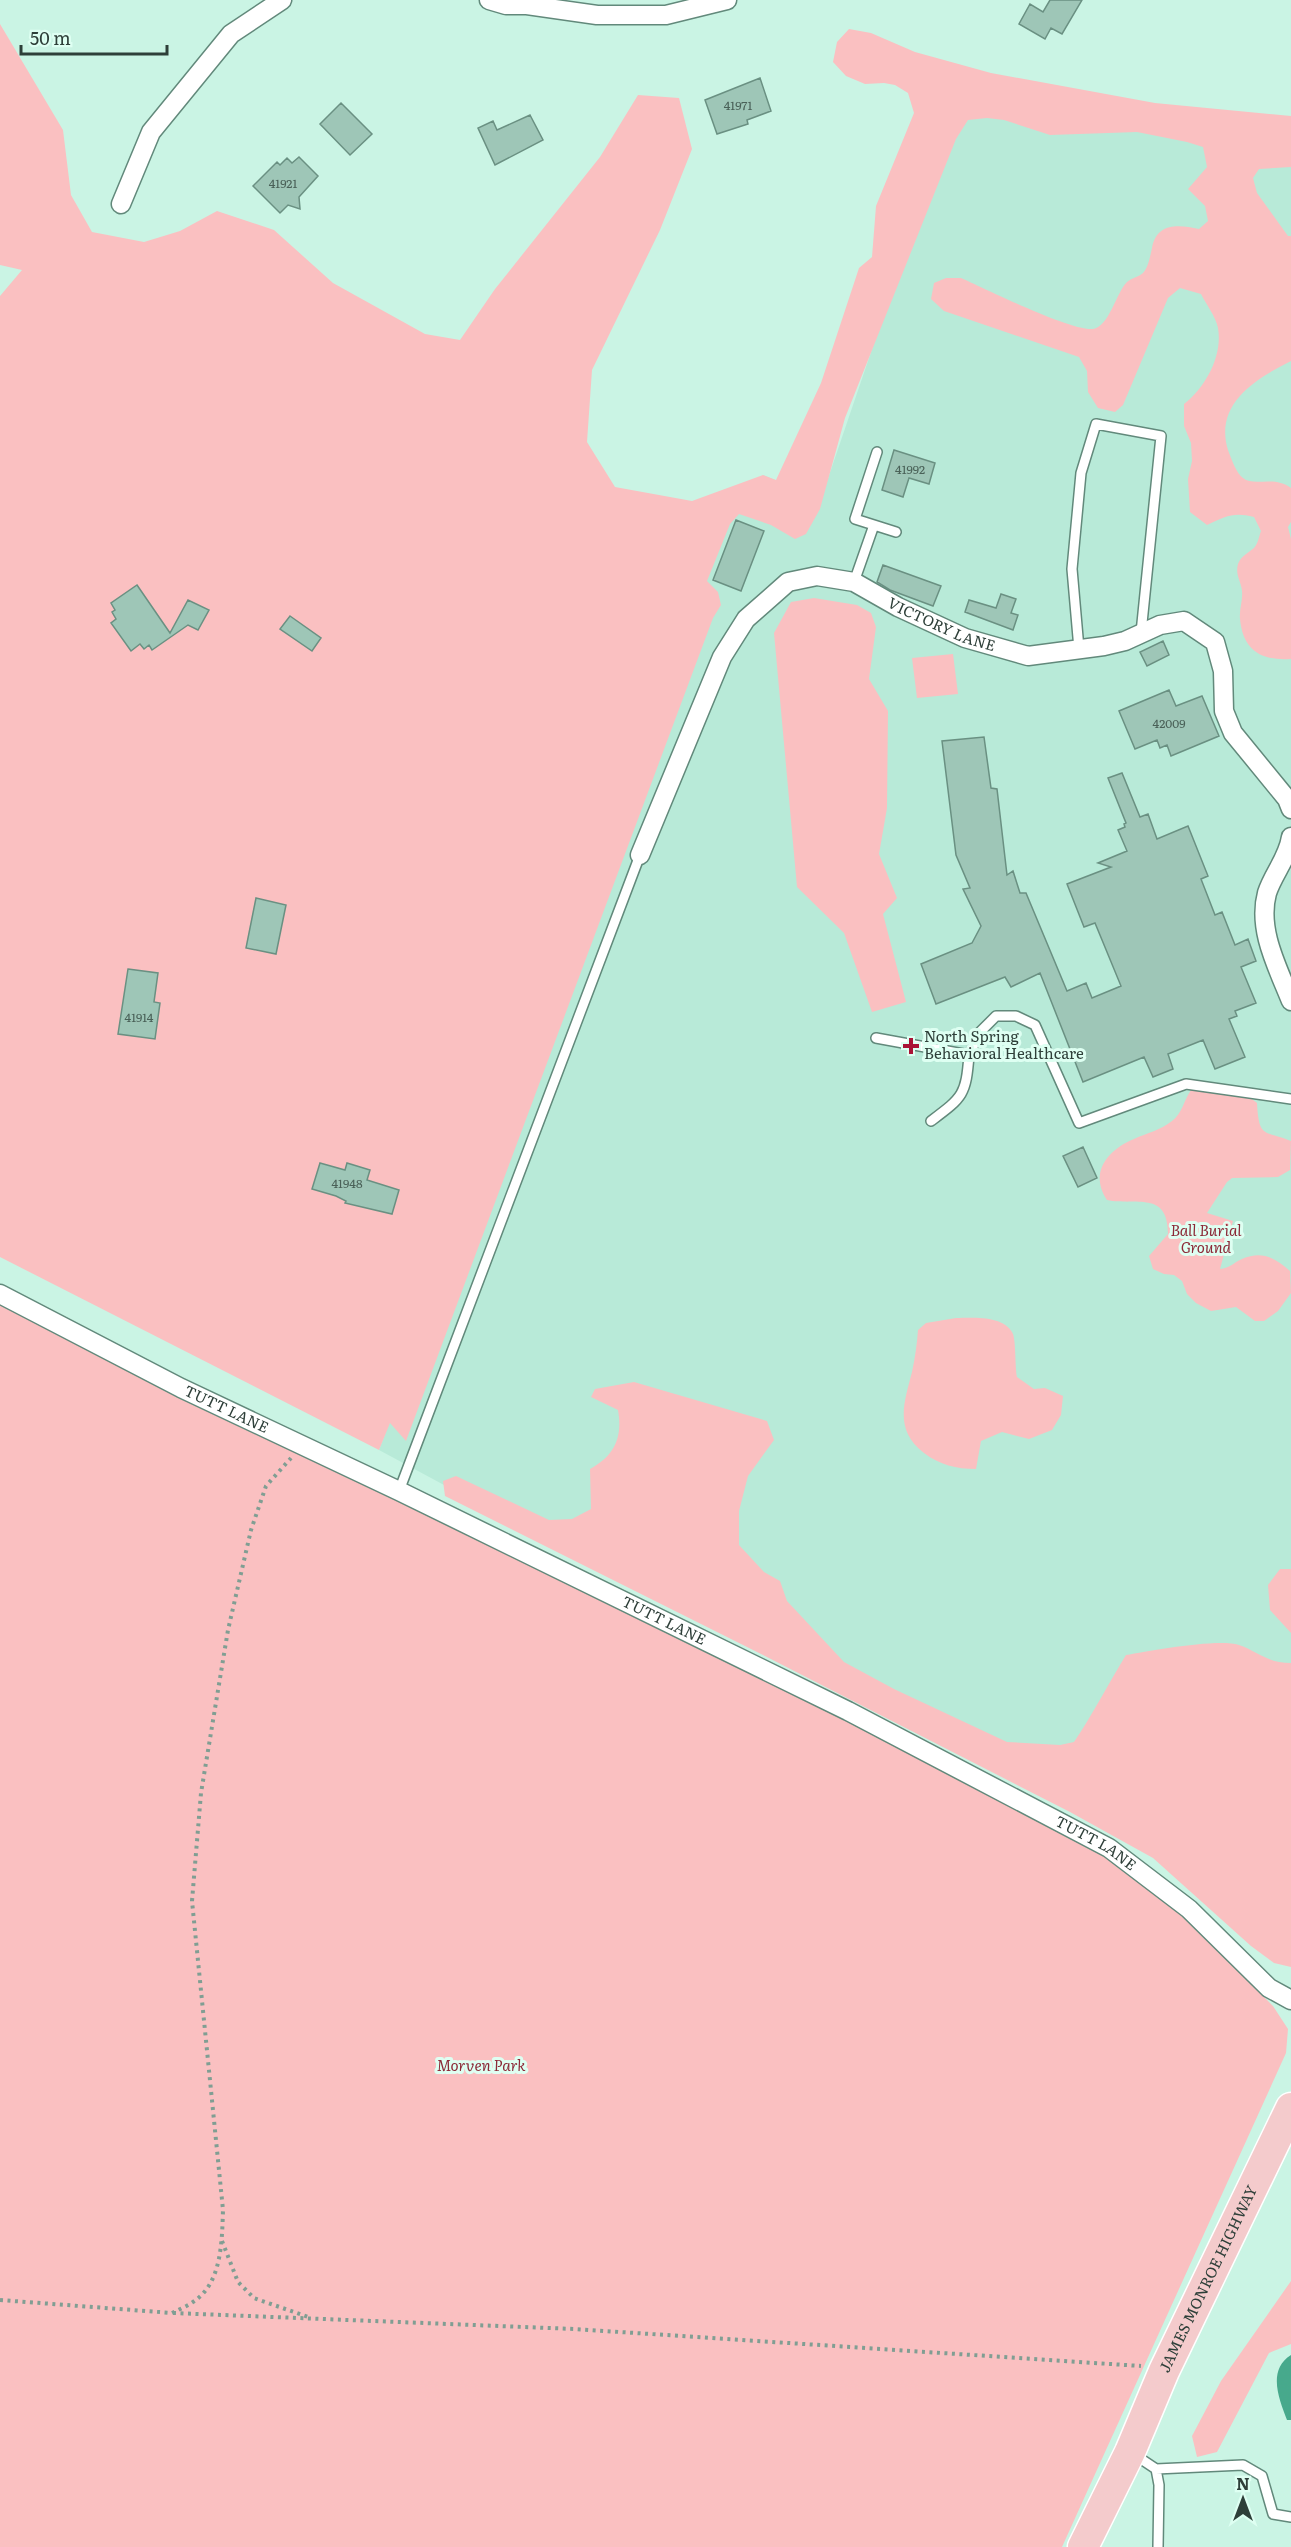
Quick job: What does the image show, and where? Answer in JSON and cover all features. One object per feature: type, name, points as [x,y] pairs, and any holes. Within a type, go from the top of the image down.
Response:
[{"type":"highway","name":"JAMES MONROE HIGHWAY","points":[[1083,2547],[1130,2452],[1164,2371],[1291,2108]]},
{"type":"highway","name":"JAMES MONROE HIGHWAY","points":[[1102,2547],[1130,2452]]},
{"type":"street","points":[[121,204],[151,132],[231,34],[282,0]]},
{"type":"street","points":[[489,0],[506,5],[527,5],[597,15],[666,15],[727,0]]},
{"type":"street","name":"VICTORY LANE","points":[[640,855],[722,657],[746,619],[788,582],[817,576],[854,582],[898,607],[965,638],[1028,656],[1125,641],[1160,625],[1184,621],[1215,642],[1223,671],[1224,711],[1233,733],[1287,799],[1291,809]]},
{"type":"street","points":[[1291,837],[1281,868],[1268,893],[1265,925],[1270,948],[1291,1001]]},
{"type":"street","name":"TUTT LANE","points":[[0,1294],[181,1388],[399,1491],[848,1711],[1108,1848],[1189,1909],[1269,1988],[1291,2000]]},
{"type":"lane","points":[[1079,649],[1072,569],[1081,473],[1096,424],[1161,435],[1141,633]]},
{"type":"lane","points":[[877,452],[855,519],[896,532]]},
{"type":"lane","points":[[854,582],[874,525]]},
{"type":"lane","points":[[399,1491],[640,855]]},
{"type":"lane","points":[[931,1121],[952,1106],[966,1087],[969,1055],[980,1032],[996,1017],[1016,1017],[1035,1024],[1079,1123],[1186,1084],[1291,1099]]},
{"type":"lane","points":[[876,1038],[969,1055]]},
{"type":"lane","points":[[1130,2452],[1156,2469],[1243,2465],[1262,2476],[1273,2514],[1291,2517]]},
{"type":"lane","points":[[1156,2469],[1160,2485],[1158,2547]]},
{"type":"path","points":[[172,2313],[197,2299],[208,2287],[216,2270],[222,2240],[223,2210],[192,1901],[201,1793],[228,1630],[251,1530],[266,1486],[304,1447]]},
{"type":"path","points":[[222,2240],[238,2282],[254,2298],[313,2319]]},
{"type":"path","points":[[0,2300],[172,2313],[574,2329],[1138,2365],[1164,2371]]},
{"type":"shaded area","name":"North Spring Behavioral Healthcare","points":[[962,85],[1291,140],[1291,1904],[457,1492],[379,1450],[674,670],[663,592],[763,475],[821,499]]},
{"type":"shaded area","points":[[1291,2355],[1291,2420],[1287,2420],[1278,2394],[1277,2377],[1284,2361]]},
{"type":"green space","points":[[0,24],[63,130],[71,195],[92,232],[144,242],[180,231],[217,211],[274,230],[333,283],[425,334],[460,340],[495,289],[600,157],[638,95],[679,98],[692,149],[660,230],[592,370],[587,442],[615,487],[692,501],[763,475],[776,480],[821,383],[859,268],[872,257],[876,206],[914,113],[908,93],[895,85],[865,84],[846,76],[833,62],[837,42],[849,29],[871,33],[915,52],[991,73],[1155,103],[1291,116],[1291,167],[1259,169],[1253,178],[1257,193],[1288,236],[1291,236],[1291,361],[1264,376],[1241,395],[1232,406],[1225,434],[1232,461],[1243,478],[1253,482],[1278,482],[1291,488],[1291,522],[1288,527],[1291,539],[1291,659],[1271,658],[1256,652],[1245,639],[1242,630],[1240,616],[1242,591],[1237,568],[1241,559],[1254,548],[1261,531],[1254,517],[1230,516],[1207,525],[1190,512],[1188,479],[1192,461],[1191,443],[1184,426],[1184,404],[1199,389],[1211,370],[1219,339],[1215,319],[1201,294],[1180,288],[1168,298],[1123,405],[1115,412],[1098,408],[1088,392],[1087,371],[1079,357],[944,311],[931,299],[934,283],[946,278],[961,278],[1066,323],[1082,328],[1099,327],[1108,316],[1127,282],[1145,270],[1159,234],[1170,227],[1177,226],[1199,229],[1208,221],[1205,206],[1188,189],[1207,167],[1203,147],[1137,132],[1050,135],[1004,120],[987,118],[968,120],[956,139],[845,418],[820,509],[806,534],[795,539],[771,525],[739,514],[730,524],[707,581],[718,592],[721,605],[713,618],[406,1441],[390,1423],[379,1450],[0,1257],[0,296],[22,270],[0,265]]},
{"type":"green space","points":[[814,598],[857,605],[871,613],[876,627],[869,679],[888,711],[887,808],[879,854],[897,898],[883,914],[906,1002],[872,1012],[844,933],[797,887],[774,633],[791,602]]},
{"type":"green space","points":[[953,654],[958,694],[917,698],[912,658]]},
{"type":"green space","name":"Ball Burial Ground","points":[[1191,1090],[1226,1092],[1252,1099],[1257,1103],[1259,1123],[1262,1128],[1269,1134],[1291,1141],[1290,1170],[1278,1177],[1232,1178],[1207,1213],[1233,1221],[1220,1269],[1249,1256],[1262,1255],[1279,1262],[1290,1271],[1291,1293],[1278,1311],[1264,1321],[1255,1321],[1236,1307],[1211,1311],[1196,1303],[1187,1294],[1182,1281],[1174,1275],[1153,1269],[1149,1256],[1168,1234],[1167,1220],[1163,1211],[1156,1205],[1148,1203],[1107,1200],[1102,1190],[1101,1172],[1109,1156],[1124,1144],[1172,1121],[1178,1115]]},
{"type":"green space","name":"Morven Park","points":[[0,1287],[1115,1847],[1273,2006],[1288,2029],[1286,2053],[1062,2547],[0,2547]]},
{"type":"green space","points":[[956,1318],[979,1318],[1003,1323],[1013,1334],[1017,1377],[1034,1389],[1045,1388],[1063,1396],[1061,1415],[1052,1430],[1029,1439],[1002,1432],[981,1441],[976,1469],[948,1466],[936,1461],[915,1444],[908,1435],[905,1425],[904,1405],[914,1362],[918,1330],[926,1323]]},
{"type":"green space","points":[[634,1382],[767,1421],[774,1440],[748,1476],[739,1511],[739,1545],[764,1572],[780,1581],[787,1601],[844,1662],[894,1689],[1007,1742],[1060,1745],[1074,1742],[1126,1655],[1184,1646],[1229,1643],[1276,1661],[1291,1663],[1291,1967],[1274,1963],[1251,1946],[1153,1858],[1070,1812],[445,1496],[443,1481],[456,1476],[549,1520],[572,1519],[591,1509],[590,1469],[611,1452],[618,1438],[619,1420],[618,1410],[591,1397],[595,1389]]},
{"type":"green space","points":[[1280,1569],[1291,1569],[1291,1633],[1270,1610],[1268,1585]]},
{"type":"green space","points":[[1291,2281],[1291,2344],[1269,2353],[1217,2452],[1197,2457],[1192,2436],[1221,2381]]},
{"type":"building","points":[[1050,0],[1082,0],[1062,34],[1051,28],[1045,39],[1019,24],[1030,4],[1043,12]]},
{"type":"building","points":[[760,78],[771,111],[747,120],[748,124],[717,134],[705,100]]},
{"type":"building","points":[[341,103],[372,134],[350,155],[320,124]]},
{"type":"building","points":[[530,115],[543,140],[495,165],[478,128],[493,121],[497,130]]},
{"type":"building","points":[[299,157],[318,176],[299,197],[300,209],[288,205],[280,213],[253,186],[277,162],[280,165],[287,158],[292,163]]},
{"type":"building","points":[[894,450],[935,463],[929,484],[909,478],[903,497],[882,490]]},
{"type":"building","points":[[736,520],[764,531],[741,591],[713,580]]},
{"type":"building","points":[[883,565],[941,586],[933,606],[890,590],[877,582]]},
{"type":"building","points":[[137,585],[170,633],[188,600],[209,610],[198,630],[188,625],[152,650],[149,645],[144,649],[140,644],[131,651],[111,623],[116,619],[111,603]]},
{"type":"building","points":[[1001,594],[1016,599],[1011,613],[1018,615],[1013,630],[965,612],[969,600],[996,608]]},
{"type":"building","points":[[290,616],[321,638],[312,651],[280,629]]},
{"type":"building","points":[[1163,641],[1169,655],[1147,666],[1140,652]]},
{"type":"building","points":[[1169,690],[1176,706],[1202,696],[1219,736],[1171,756],[1167,745],[1160,748],[1157,740],[1135,749],[1119,711]]},
{"type":"building","points":[[984,737],[991,788],[997,789],[1007,875],[1013,871],[1020,893],[1026,893],[1067,991],[1086,983],[1092,998],[1121,986],[1095,923],[1084,927],[1067,884],[1111,867],[1098,863],[1127,851],[1118,830],[1125,827],[1126,823],[1108,778],[1122,773],[1140,817],[1148,814],[1157,839],[1188,826],[1208,876],[1201,879],[1215,915],[1222,912],[1235,945],[1248,939],[1256,961],[1241,967],[1256,1003],[1235,1011],[1237,1016],[1229,1019],[1245,1057],[1215,1069],[1203,1040],[1168,1054],[1173,1069],[1153,1077],[1144,1057],[1083,1082],[1040,973],[1011,987],[1005,977],[936,1004],[921,964],[972,943],[981,926],[963,889],[970,888],[956,855],[942,741]]},
{"type":"building","points":[[256,898],[286,905],[276,954],[246,948]]},
{"type":"building","points":[[128,969],[158,973],[154,1002],[160,1003],[155,1039],[118,1034]]},
{"type":"building","points":[[1083,1147],[1097,1178],[1078,1187],[1063,1156]]},
{"type":"building","points":[[320,1163],[345,1170],[347,1163],[370,1170],[367,1180],[399,1190],[392,1214],[345,1203],[346,1201],[336,1196],[312,1189]]},
{"type":"place","name":"North Spring Behavioral Healthcare","points":[[911,1046]]}]
